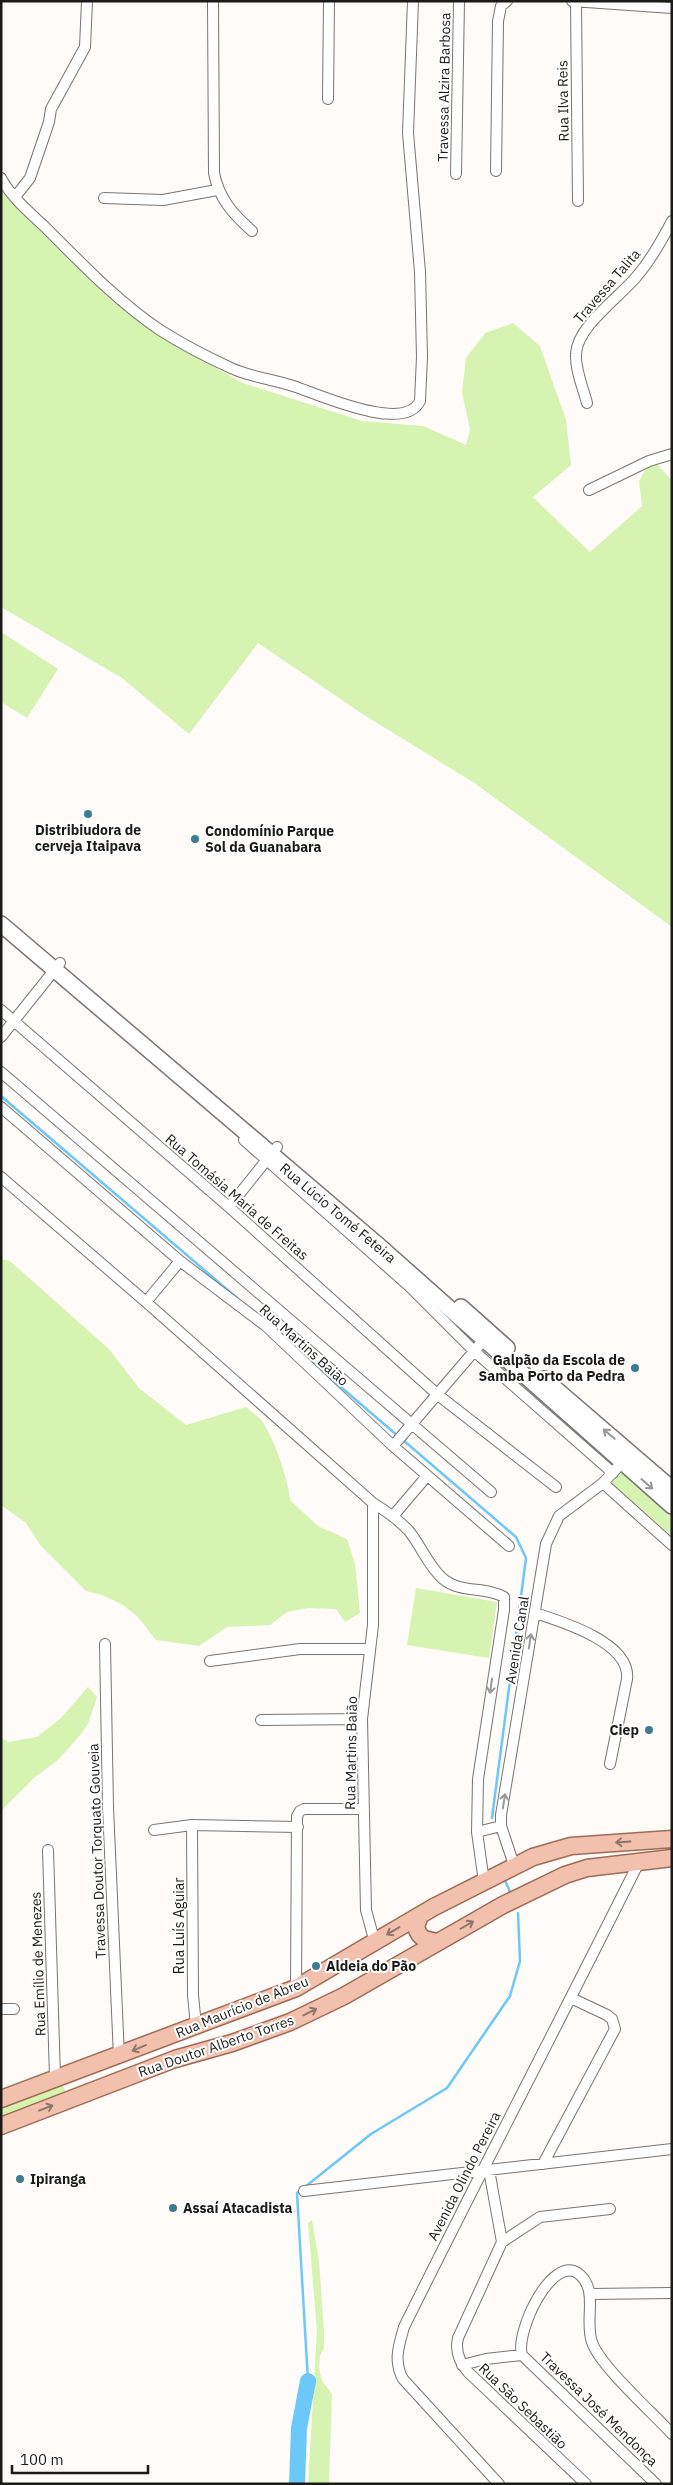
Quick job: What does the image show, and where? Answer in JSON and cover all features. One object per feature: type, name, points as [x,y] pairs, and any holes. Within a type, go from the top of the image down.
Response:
[{"type":"main road","name":"Rua Lúcio Tomé Feteira","points":[[1,912],[56,970]]},
{"type":"main road","name":"Rua Lúcio Tomé Feteira","points":[[1,924],[378,1246],[483,1341],[672,1506]]},
{"type":"main road","name":"Rua Lúcio Tomé Feteira","points":[[622,1463],[672,1489]]},
{"type":"main road","name":"Rua Maurício de Abreu","points":[[1,2099],[55,2077],[119,2057],[296,1988],[420,1915],[514,1865],[571,1846],[672,1838]]},
{"type":"main road","name":"Rua Doutor Alberto Torres","points":[[1,2126],[189,2055],[290,2022],[344,1996],[503,1905],[564,1875],[587,1868],[672,1858]]},
{"type":"main road","points":[[420,1915],[416,1928],[420,1936],[423,1940],[438,1942]]},
{"type":"main road","points":[[189,2055],[193,2048],[194,2040],[190,2035],[195,2027],[206,2045],[215,2048]]},
{"type":"street","points":[[15,197],[30,178],[49,122],[51,109],[85,47],[87,1]]},
{"type":"street","points":[[213,1],[212,151],[217,190],[227,206],[252,230]]},
{"type":"street","points":[[328,99],[329,1]]},
{"type":"street","points":[[1,178],[15,197],[78,260],[141,316],[160,330],[216,361],[244,373],[376,413],[390,414],[412,410],[420,401],[422,357],[418,238],[408,133],[413,1]]},
{"type":"street","name":"Travessa Alzira Barbosa","points":[[456,174],[459,1]]},
{"type":"street","points":[[496,171],[498,21],[501,6],[507,1]]},
{"type":"street","points":[[572,1],[672,8]]},
{"type":"street","name":"Rua Ilva Reis","points":[[576,2],[578,201]]},
{"type":"street","points":[[104,198],[163,200],[217,190]]},
{"type":"street","name":"Travessa Talita","points":[[587,403],[576,354],[582,336],[589,326],[638,275],[662,240],[672,221]]},
{"type":"street","points":[[589,490],[649,461],[672,454]]},
{"type":"street","points":[[1,933],[56,970],[1,1037]]},
{"type":"street","name":"Rua Tomásia Maria de Freitas","points":[[1,1010],[229,1207],[438,1395],[556,1487]]},
{"type":"street","points":[[1,1072],[410,1428],[491,1492]]},
{"type":"street","name":"Rua Martins Baião","points":[[1,1107],[180,1261],[266,1326],[396,1442],[427,1476],[509,1546]]},
{"type":"street","points":[[229,1207],[271,1154]]},
{"type":"street","points":[[1,1177],[146,1302],[373,1503],[394,1516],[427,1476]]},
{"type":"street","points":[[146,1302],[180,1261]]},
{"type":"street","points":[[396,1442],[483,1341]]},
{"type":"street","name":"Avenida Canal","points":[[514,1865],[501,1826],[546,1544],[559,1516],[603,1483],[622,1463]]},
{"type":"street","points":[[603,1483],[672,1545]]},
{"type":"street","name":"Rua Martins Baião","points":[[373,1503],[372,1554],[375,1588],[362,1719],[366,1910],[374,1943]]},
{"type":"street","name":"Avenida Canal","points":[[394,1516],[408,1530],[431,1566],[443,1579],[458,1587],[502,1595],[505,1603],[478,1779],[477,1832],[484,1882]]},
{"type":"street","points":[[535,1614],[561,1621],[588,1633],[618,1654],[625,1662],[628,1670],[627,1679],[610,1764]]},
{"type":"street","name":"Travessa Doutor Torquato Gouveia","points":[[105,1644],[108,1806],[119,2057]]},
{"type":"street","points":[[210,1661],[300,1649],[370,1649]]},
{"type":"street","points":[[261,1720],[362,1719]]},
{"type":"street","points":[[296,1988],[297,1816],[304,1809],[363,1810]]},
{"type":"street","points":[[154,1830],[192,1825],[298,1827]]},
{"type":"street","name":"Rua Luís Aguiar","points":[[192,1825],[193,1996],[195,2027]]},
{"type":"street","points":[[477,1832],[501,1826]]},
{"type":"street","name":"Rua Emílio de Menezes","points":[[48,1850],[55,2077]]},
{"type":"street","name":"Avenida Olindo Pereira","points":[[499,2484],[410,2388],[399,2373],[397,2364],[399,2345],[404,2327],[639,1862]]},
{"type":"street","points":[[542,2164],[615,2028],[612,2019],[607,2015],[571,1998]]},
{"type":"street","points":[[1,2009],[14,2009]]},
{"type":"street","points":[[304,2191],[672,2149]]},
{"type":"street","points":[[485,2170],[502,2242],[540,2218],[610,2209]]},
{"type":"street","name":"Rua São Sebastião","points":[[502,2242],[458,2338],[456,2350],[462,2365],[586,2484]]},
{"type":"street","points":[[462,2365],[486,2359],[522,2355],[520,2344],[527,2319],[547,2284],[556,2275],[571,2270],[584,2278],[590,2294],[590,2336],[597,2354],[672,2434]]},
{"type":"street","points":[[590,2294],[672,2293]]},
{"type":"street","name":"Travessa José Mendonça","points":[[522,2355],[656,2484]]},
{"type":"green space","points":[[1,181],[87,269],[173,344],[243,383],[362,421],[423,426],[466,445],[470,429],[462,393],[466,358],[485,333],[513,323],[540,346],[566,420],[571,465],[533,497],[590,552],[642,506],[639,481],[650,462],[658,465],[672,481],[672,927],[473,782],[364,715],[258,643],[189,734],[122,678],[1,607]]},
{"type":"green space","points":[[1,632],[58,669],[27,718],[1,702]]},
{"type":"green space","points":[[1,1259],[10,1261],[109,1349],[139,1388],[186,1425],[246,1407],[259,1418],[266,1427],[280,1458],[290,1500],[318,1526],[347,1539],[355,1564],[360,1613],[345,1622],[336,1609],[308,1608],[287,1612],[270,1625],[227,1627],[199,1646],[156,1640],[137,1616],[123,1605],[102,1595],[86,1591],[40,1545],[26,1523],[1,1505]]},
{"type":"green space","points":[[620,1469],[672,1511],[672,1536],[612,1484],[612,1480]]},
{"type":"green space","points":[[416,1588],[497,1602],[489,1658],[407,1645]]},
{"type":"green space","points":[[88,1687],[97,1697],[88,1724],[81,1734],[58,1760],[34,1778],[1,1811],[1,1737],[8,1742],[37,1737],[61,1718]]},
{"type":"green space","points":[[60,2079],[67,2095],[1,2118],[1,2101]]},
{"type":"green space","points":[[312,2220],[319,2261],[324,2333],[324,2349],[320,2355],[319,2368],[322,2381],[332,2394],[329,2484],[308,2484],[317,2331],[308,2223]]},
{"type":"waterway","points":[[1,1096],[237,1298]]},
{"type":"waterway","points":[[306,1357],[399,1437]]},
{"type":"waterway","points":[[403,1440],[516,1537],[526,1558],[492,1818]]},
{"type":"waterway","points":[[505,1880],[510,1892]]},
{"type":"waterway","points":[[305,2187],[371,2134],[447,2088],[510,1996],[520,1961],[518,1913]]},
{"type":"waterway","points":[[301,2190],[297,2193],[308,2381]]},
{"type":"waterway","points":[[297,2484],[299,2428],[308,2381]]},
{"type":"place","name":"Distribiudora de cerveja Itaipava","points":[[88,814]]},
{"type":"place","name":"Condomínio Parque Sol da Guanabara","points":[[195,839]]},
{"type":"place","name":"Galpão da Escola de Samba Porto da Pedra","points":[[635,1368]]},
{"type":"place","name":"Ciep","points":[[649,1730]]},
{"type":"place","name":"Aldeia do Pão","points":[[316,1966]]},
{"type":"place","name":"Ipiranga","points":[[20,2179]]},
{"type":"place","name":"Assaí Atacadista","points":[[173,2208]]}]
